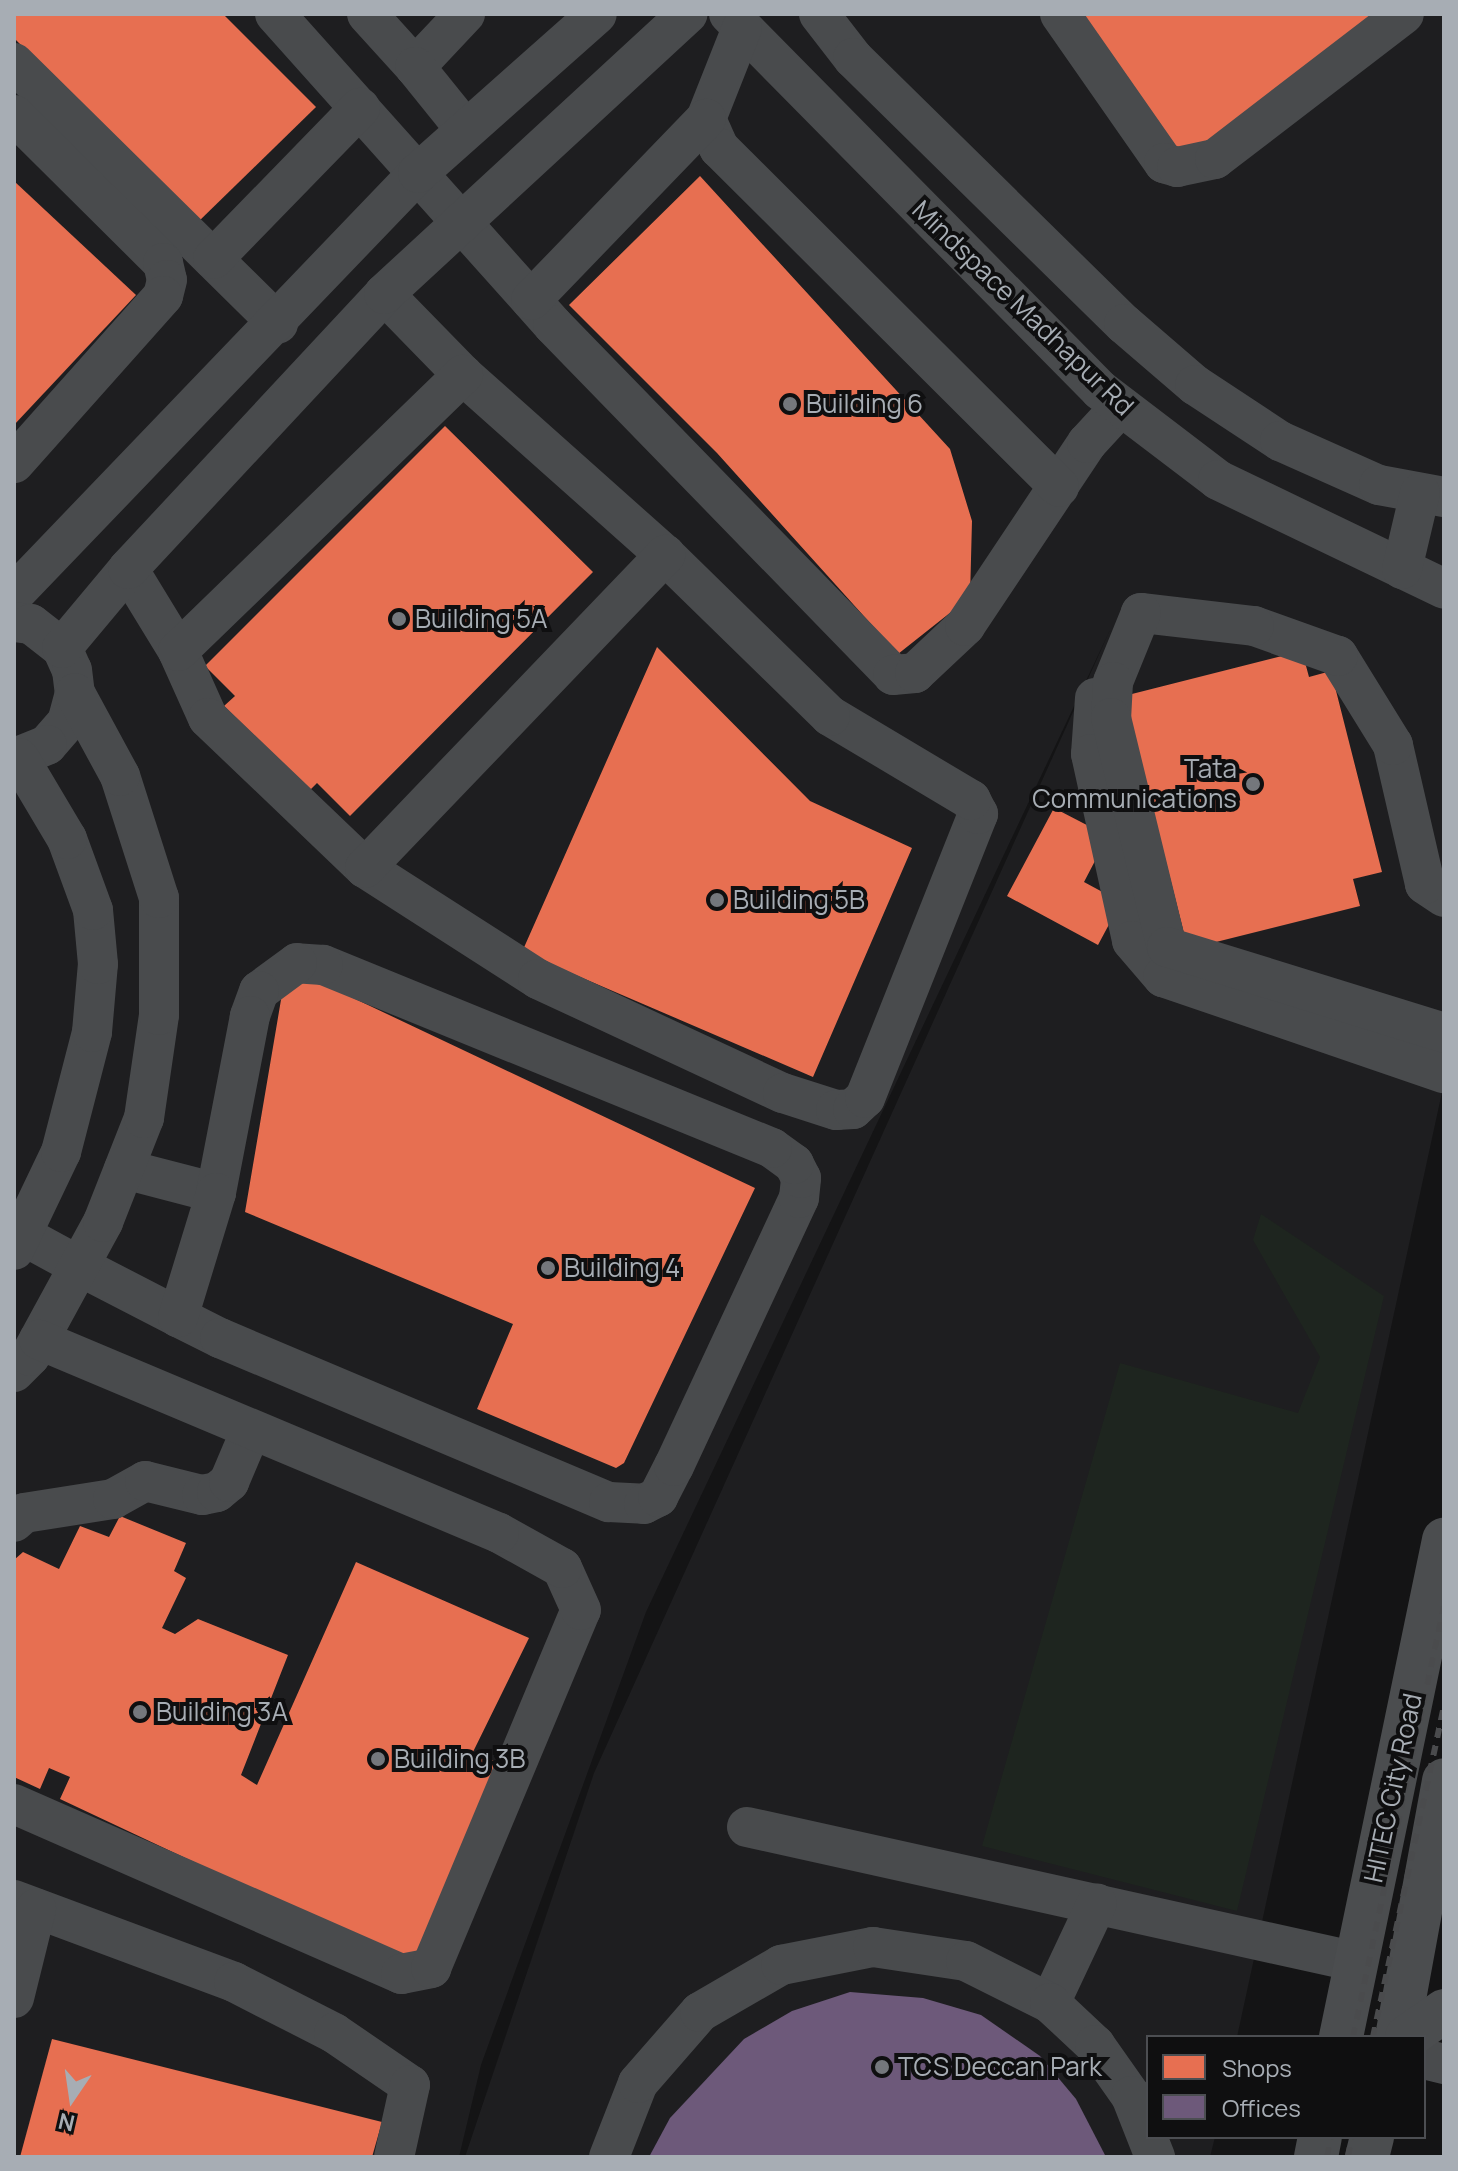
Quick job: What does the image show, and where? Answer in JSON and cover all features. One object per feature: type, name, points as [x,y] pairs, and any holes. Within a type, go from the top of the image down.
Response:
[{"type":"main road","name":"HITEC City Road","points":[[1341,2035],[1444,1540]]},
{"type":"main road","name":"HITEC City Road","points":[[1398,2035],[1431,1911],[1444,1780]]},
{"type":"main road","points":[[1410,2035],[1444,2011]]},
{"type":"street","points":[[275,14],[461,218],[531,300],[893,675],[915,673],[965,626],[1087,443],[1121,406]]},
{"type":"street","points":[[367,14],[465,129]]},
{"type":"street","points":[[415,67],[465,14]]},
{"type":"street","points":[[14,594],[278,323],[418,173],[597,14]]},
{"type":"street","points":[[62,648],[128,569],[384,294],[461,218],[687,14]]},
{"type":"street","points":[[819,14],[853,58],[1124,324],[1195,385],[1295,448],[1379,485],[1432,495],[1402,569]]},
{"type":"street","points":[[1060,14],[1164,163],[1177,167],[1215,159],[1392,18]]},
{"type":"street","points":[[531,300],[706,119],[735,21]]},
{"type":"street","name":"Mindspace Madhapur Rd","points":[[735,21],[1121,406],[1218,480],[1444,589]]},
{"type":"street","points":[[14,63],[190,254]]},
{"type":"street","points":[[14,463],[163,296],[190,254],[360,108]]},
{"type":"street","points":[[14,115],[278,323]]},
{"type":"street","points":[[706,119],[719,148],[1059,487]]},
{"type":"street","points":[[128,569],[178,651],[208,718],[365,868],[538,979],[783,1093],[836,1110],[853,1109],[865,1098],[978,814],[954,788],[921,774],[830,716],[665,555],[463,375],[384,294]]},
{"type":"street","points":[[178,651],[463,375]]},
{"type":"street","points":[[1276,509],[1295,448]]},
{"type":"street","points":[[365,868],[665,555]]},
{"type":"street","points":[[1141,613],[1113,682],[1111,718],[1167,947],[1444,1033]]},
{"type":"street","points":[[1444,897],[1425,884],[1393,745],[1338,656],[1254,626],[1141,613],[1124,619],[1101,671],[1091,754],[1132,941],[1163,977],[1193,991],[1444,1073]]},
{"type":"street","points":[[14,622],[31,624],[62,648],[72,670],[75,693],[120,776],[159,898],[159,1015],[144,1118],[81,1267],[39,1340],[14,1372]]},
{"type":"street","points":[[75,693],[67,722],[47,745],[17,758],[67,839],[93,910],[98,964],[92,1032],[61,1152],[18,1242],[81,1267],[178,1317],[609,1502],[644,1504],[658,1497],[674,1466],[799,1198],[801,1178],[794,1164],[772,1148],[323,965],[297,963],[277,973],[255,1003],[216,1193],[178,1317]]},
{"type":"street","points":[[124,1169],[216,1193]]},
{"type":"street","points":[[14,1804],[401,1974],[431,1968],[581,1610],[562,1568],[499,1533],[39,1340]]},
{"type":"street","points":[[14,1522],[24,1513],[113,1499],[145,1481],[202,1495],[217,1492],[229,1482],[251,1430]]},
{"type":"street","points":[[747,1827],[1357,1962]]},
{"type":"street","points":[[1050,2003],[1097,1903]]},
{"type":"street","points":[[14,1998],[25,1905],[234,1982],[334,2033],[410,2085],[394,2157]]},
{"type":"street","points":[[609,2157],[638,2083],[700,2012],[781,1965],[873,1947],[966,1961],[1050,2003],[1095,2045],[1131,2096],[1146,2134]]},
{"type":"shaded area","points":[[14,14],[1444,14],[1444,1083],[1237,2035],[1146,2035],[1146,2139],[1214,2139],[1210,2157],[465,2157],[594,1773],[1110,630],[646,1612],[481,2065],[459,2157],[14,2157]]},
{"type":"shaded area","points":[[1261,1214],[1384,1296],[1237,1911],[982,1846],[1120,1363],[1298,1413],[1320,1357],[1253,1240]]},
{"type":"building: Shops","points":[[14,14],[223,14],[316,107],[197,223],[14,38]]},
{"type":"building: Shops","points":[[1079,14],[1374,14],[1186,160]]},
{"type":"building: Shops","name":"Building 6","points":[[700,176],[950,449],[972,521],[970,597],[898,654],[717,453],[569,305]]},
{"type":"building: Shops","points":[[14,181],[136,295],[14,425]]},
{"type":"building: Shops","name":"Building 5A","points":[[445,426],[593,572],[350,816],[317,783],[310,790],[224,706],[235,696],[205,666]]},
{"type":"building: Shops","name":"Building 5B","points":[[657,647],[810,801],[912,848],[813,1077],[522,952]]},
{"type":"building: Shops","name":"Tata Communications","points":[[1302,651],[1309,677],[1331,671],[1382,872],[1353,879],[1360,906],[1188,949],[1124,696]]},
{"type":"building: Shops","points":[[1054,808],[1108,836],[1084,882],[1121,902],[1098,945],[1007,896]]},
{"type":"building: Shops","name":"Building 4","points":[[313,979],[755,1188],[624,1463],[616,1468],[477,1409],[513,1324],[245,1212],[283,988]]},
{"type":"building: Shops","points":[[120,1516],[186,1543],[174,1571],[186,1578],[162,1628],[175,1634],[198,1619],[288,1655],[241,1775],[257,1785],[356,1562],[529,1638],[472,1754],[503,1764],[413,1965],[60,1799],[70,1777],[49,1768],[40,1789],[14,1777],[14,1560],[23,1552],[59,1569],[80,1526],[109,1537]]},
{"type":"building: Shops","points":[[52,2039],[382,2122],[372,2157],[20,2157]]},
{"type":"building: Offices","name":"TCS Deccan Park","points":[[850,1992],[923,1998],[981,2015],[1040,2056],[1076,2099],[1106,2157],[649,2157],[670,2118],[744,2039],[792,2011]]},
{"type":"railway","points":[[1353,2035],[1444,1607]]},
{"type":"railway","points":[[1373,2035],[1444,1705]]},
{"type":"railway","points":[[1327,2157],[1331,2139]]},
{"type":"railway","points":[[1348,2157],[1352,2139]]},
{"type":"place","name":"Building 6","points":[[790,404]]},
{"type":"place","name":"Building 5A","points":[[399,619]]},
{"type":"place","name":"Tata Communications","points":[[1253,784]]},
{"type":"place","name":"Building 5B","points":[[717,900]]},
{"type":"place","name":"Building 4","points":[[548,1268]]},
{"type":"place","name":"Building 3A","points":[[140,1712]]},
{"type":"place","name":"Building 3B","points":[[378,1759]]},
{"type":"place","name":"TCS Deccan Park","points":[[882,2067]]}]
